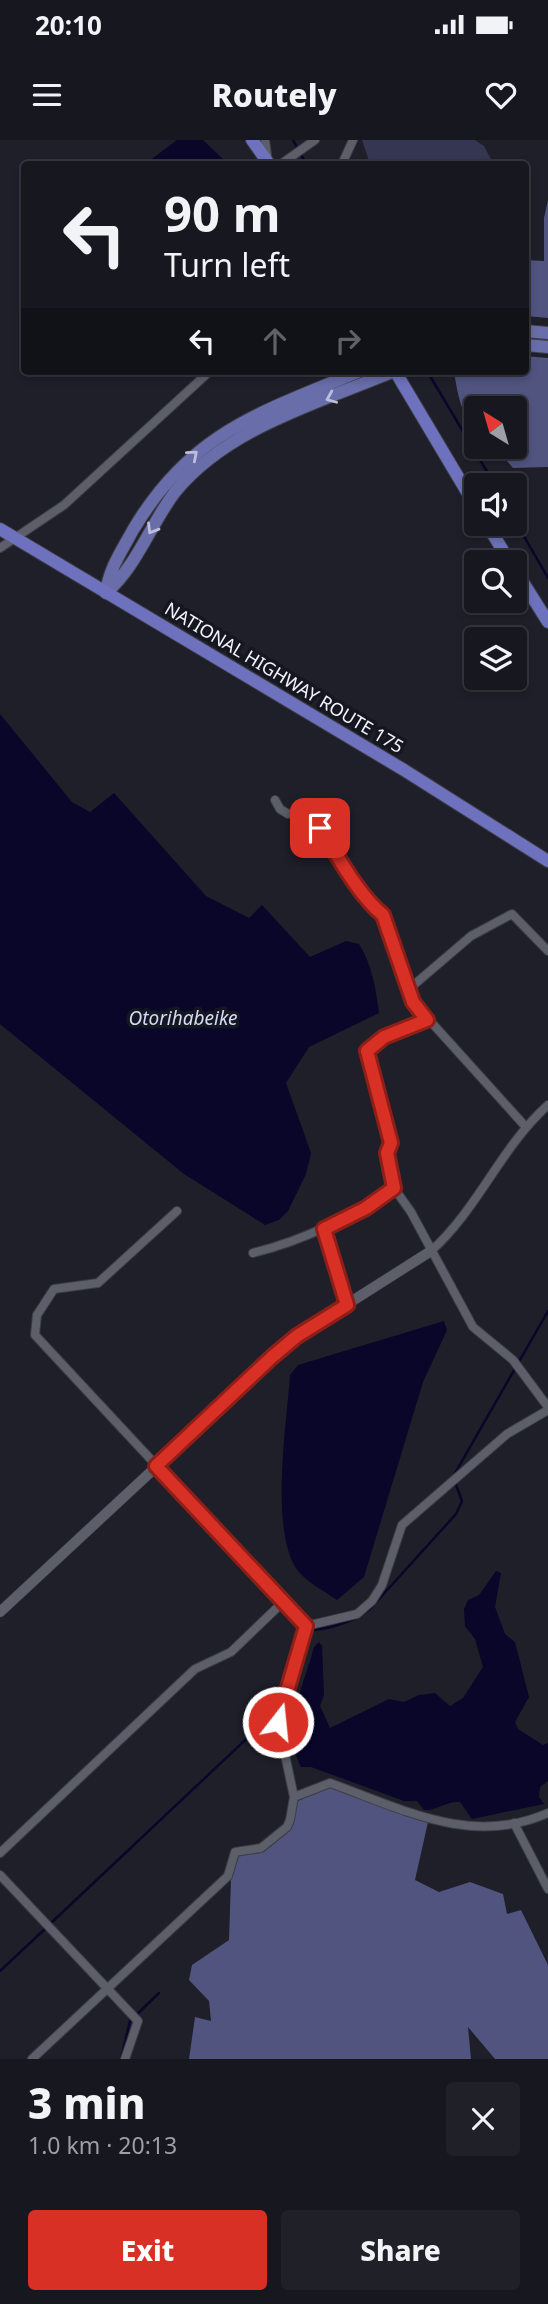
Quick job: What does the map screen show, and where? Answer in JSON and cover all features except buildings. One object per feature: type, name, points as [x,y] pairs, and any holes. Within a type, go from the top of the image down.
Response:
[{"type":"highway","points":[[252,140],[269,161]]},
{"type":"highway","points":[[396,375],[464,487]]},
{"type":"highway","name":"NATIONAL HIGHWAY ROUTE 175","points":[[0,529],[404,770],[548,861]]},
{"type":"highway","points":[[527,589],[548,622]]},
{"type":"main road","points":[[529,331],[548,333]]},
{"type":"main road","points":[[529,345],[548,347]]},
{"type":"main road","points":[[106,593],[108,572],[150,503],[189,458],[230,428],[351,375]]},
{"type":"main road","points":[[106,593],[122,579],[176,492],[213,456],[264,426],[385,375]]},
{"type":"street","points":[[265,140],[270,161]]},
{"type":"street","points":[[276,161],[315,140]]},
{"type":"street","points":[[343,161],[353,140]]},
{"type":"street","points":[[0,548],[64,505],[206,375]]},
{"type":"street","points":[[275,800],[280,809],[288,814],[310,808],[345,870],[373,907],[383,915],[413,1002],[525,1126]]},
{"type":"street","points":[[409,989],[471,936],[512,914],[548,951]]},
{"type":"street","points":[[306,1626],[357,1614],[372,1601],[382,1585],[402,1525],[508,1434],[548,1409],[513,1360],[473,1327],[411,1212],[394,1188],[387,1153],[391,1143],[367,1051],[384,1037],[427,1020]]},
{"type":"street","points":[[0,1612],[280,1350],[431,1251],[455,1230],[525,1126],[548,1105]]},
{"type":"street","points":[[253,1253],[296,1242],[366,1208],[394,1188]]},
{"type":"street","points":[[177,1211],[98,1283],[54,1289],[37,1315],[35,1335],[306,1626]]},
{"type":"street","points":[[324,1229],[347,1305]]},
{"type":"street","points":[[0,1853],[195,1669],[231,1652],[282,1602]]},
{"type":"street","points":[[32,2059],[228,1876],[236,1852],[261,1848],[287,1827],[294,1797],[278,1722],[306,1626]]},
{"type":"street","points":[[294,1797],[330,1783],[443,1823],[492,1829],[548,1813]]},
{"type":"street","points":[[514,1824],[548,1889]]},
{"type":"street","points":[[0,1875],[138,2021],[125,2059]]},
{"type":"shaded area","points":[[362,140],[475,140],[484,146],[492,161],[369,161]]},
{"type":"shaded area","points":[[548,200],[548,318],[529,316],[529,260],[544,261],[544,218]]},
{"type":"shaded area","points":[[529,356],[548,358],[548,467],[513,468],[505,459],[527,459],[527,396],[464,396],[464,412],[455,375],[529,375]]},
{"type":"shaded area","points":[[332,1786],[428,1822],[415,1880],[439,1892],[470,1882],[503,1894],[507,1914],[521,1910],[548,1965],[548,2059],[495,2059],[468,2027],[471,2059],[189,2059],[195,2017],[211,2021],[209,2001],[189,1980],[192,1965],[229,1940],[231,1879],[237,1854],[261,1853],[291,1829],[298,1801]]},
{"type":"water","points":[[177,140],[203,140],[225,161],[149,161]]},
{"type":"water","name":"Otorihabeike","points":[[0,714],[72,802],[90,812],[114,793],[206,896],[249,918],[262,905],[310,957],[346,941],[359,944],[373,977],[379,1013],[309,1047],[286,1083],[311,1153],[306,1174],[288,1211],[279,1220],[265,1225],[184,1174],[0,1024]]},
{"type":"water","points":[[444,1321],[447,1330],[423,1382],[364,1577],[337,1600],[298,1571],[289,1554],[284,1531],[282,1476],[290,1375],[298,1365]]},
{"type":"water","points":[[496,1571],[501,1573],[495,1607],[505,1634],[515,1642],[529,1697],[515,1722],[518,1729],[543,1745],[548,1743],[548,1781],[540,1787],[539,1797],[544,1804],[472,1819],[460,1802],[424,1810],[417,1801],[404,1801],[311,1767],[301,1767],[295,1752],[294,1722],[314,1647],[319,1642],[322,1646],[324,1695],[320,1706],[330,1728],[389,1699],[404,1702],[419,1695],[435,1693],[450,1706],[463,1698],[483,1667],[475,1639],[465,1626],[464,1609],[468,1600],[479,1595]]},
{"type":"waterway","points":[[293,140],[304,161]]},
{"type":"waterway","points":[[429,375],[488,473]]},
{"type":"waterway","points":[[524,536],[548,578]]},
{"type":"waterway","points":[[454,1475],[548,1311]]},
{"type":"waterway","points":[[51,1923],[276,1711],[299,1630],[336,1626],[370,1609],[456,1514],[462,1501],[455,1482]]},
{"type":"waterway","points":[[0,1971],[46,1928]]},
{"type":"waterway","points":[[121,2059],[130,2021],[159,1993]]},
{"type":"route","points":[[278,1722],[306,1626],[156,1466],[272,1357],[297,1336],[347,1305],[324,1229],[366,1208],[394,1188],[387,1153],[391,1143],[367,1051],[368,1047],[384,1037],[404,1032],[427,1020],[413,1002],[383,915],[373,907],[355,879],[345,870],[320,828]]}]
